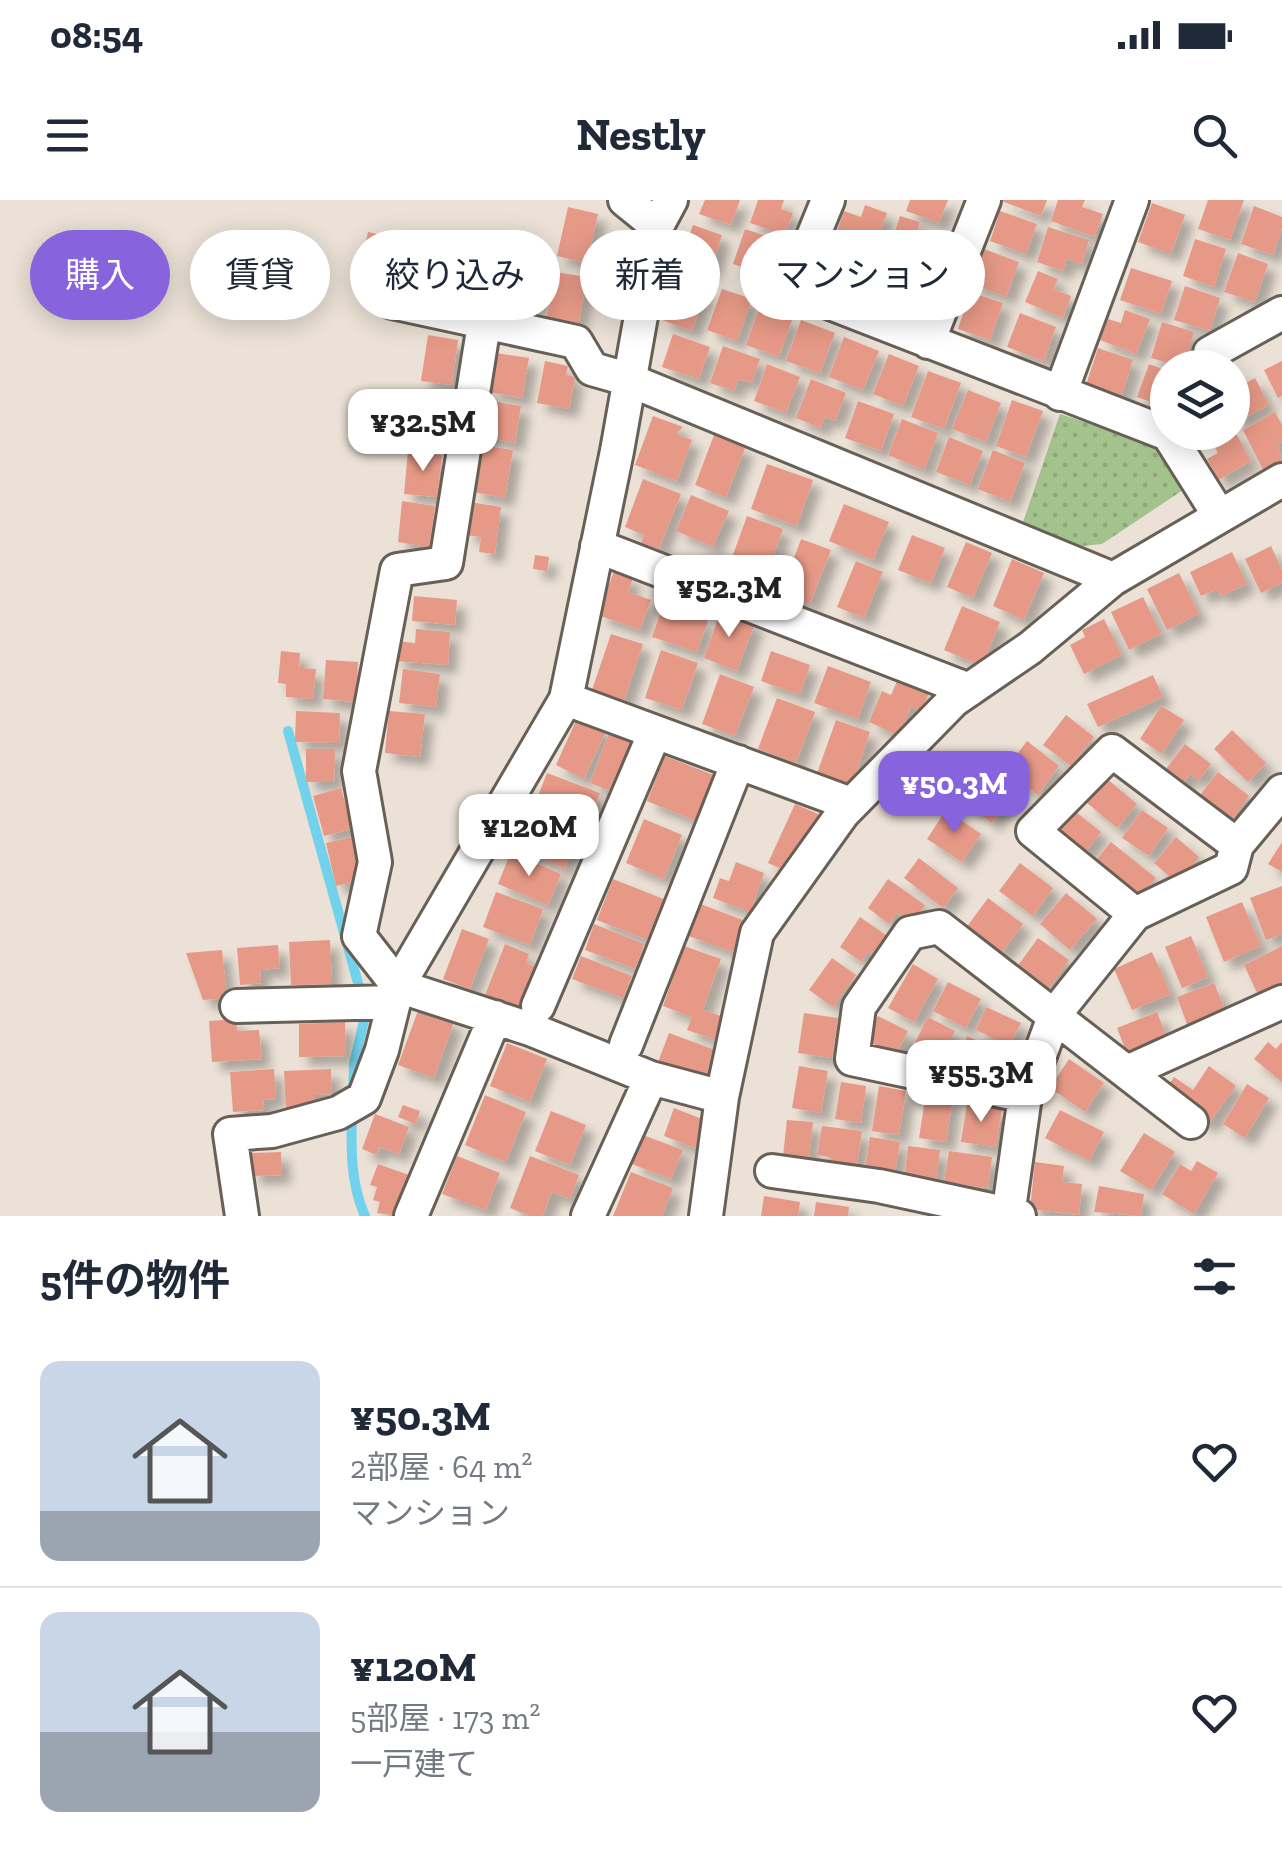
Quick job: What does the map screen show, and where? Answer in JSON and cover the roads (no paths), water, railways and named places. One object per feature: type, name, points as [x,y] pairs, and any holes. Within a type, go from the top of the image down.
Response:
[{"type":"street","points":[[380,999],[566,699],[664,213],[625,200]]},
{"type":"street","points":[[828,200],[792,288],[1150,426]]},
{"type":"street","points":[[928,342],[984,200]]},
{"type":"street","points":[[1060,394],[1132,200]]},
{"type":"street","points":[[1217,350],[1282,313]]},
{"type":"street","points":[[467,320],[576,342],[592,369],[628,379],[1113,579]]},
{"type":"street","points":[[242,1216],[230,1134],[272,1131],[351,1106],[382,1050],[380,999],[359,936],[375,862],[359,770],[397,570],[446,564],[484,324]]},
{"type":"street","points":[[1180,450],[1219,514]]},
{"type":"street","points":[[706,1216],[722,1097],[757,933],[852,804],[954,700],[1030,648],[1113,579],[1282,480]]},
{"type":"street","points":[[597,546],[969,690]]},
{"type":"street","points":[[566,699],[852,804]]},
{"type":"street","points":[[538,1006],[655,732]]},
{"type":"street","points":[[1135,914],[1033,831],[1112,751],[1237,845]]},
{"type":"street","points":[[626,1045],[738,762]]},
{"type":"street","points":[[772,1172],[877,1201],[1012,1216],[1025,1096],[1055,1014],[1135,914],[1231,868],[1237,845],[1282,790]]},
{"type":"street","points":[[1025,1096],[852,1059],[859,1008],[910,933],[938,927],[1190,1122]]},
{"type":"street","points":[[237,1006],[380,999],[495,1017],[651,1078],[722,1097]]},
{"type":"street","points":[[1127,1072],[1282,1002]]},
{"type":"street","points":[[411,1216],[495,1017]]},
{"type":"street","points":[[588,1216],[651,1078]]},
{"type":"waterway","points":[[288,731],[366,1012],[354,1064],[353,1093]]},
{"type":"waterway","points":[[352,1110],[354,1177],[365,1216]]}]
